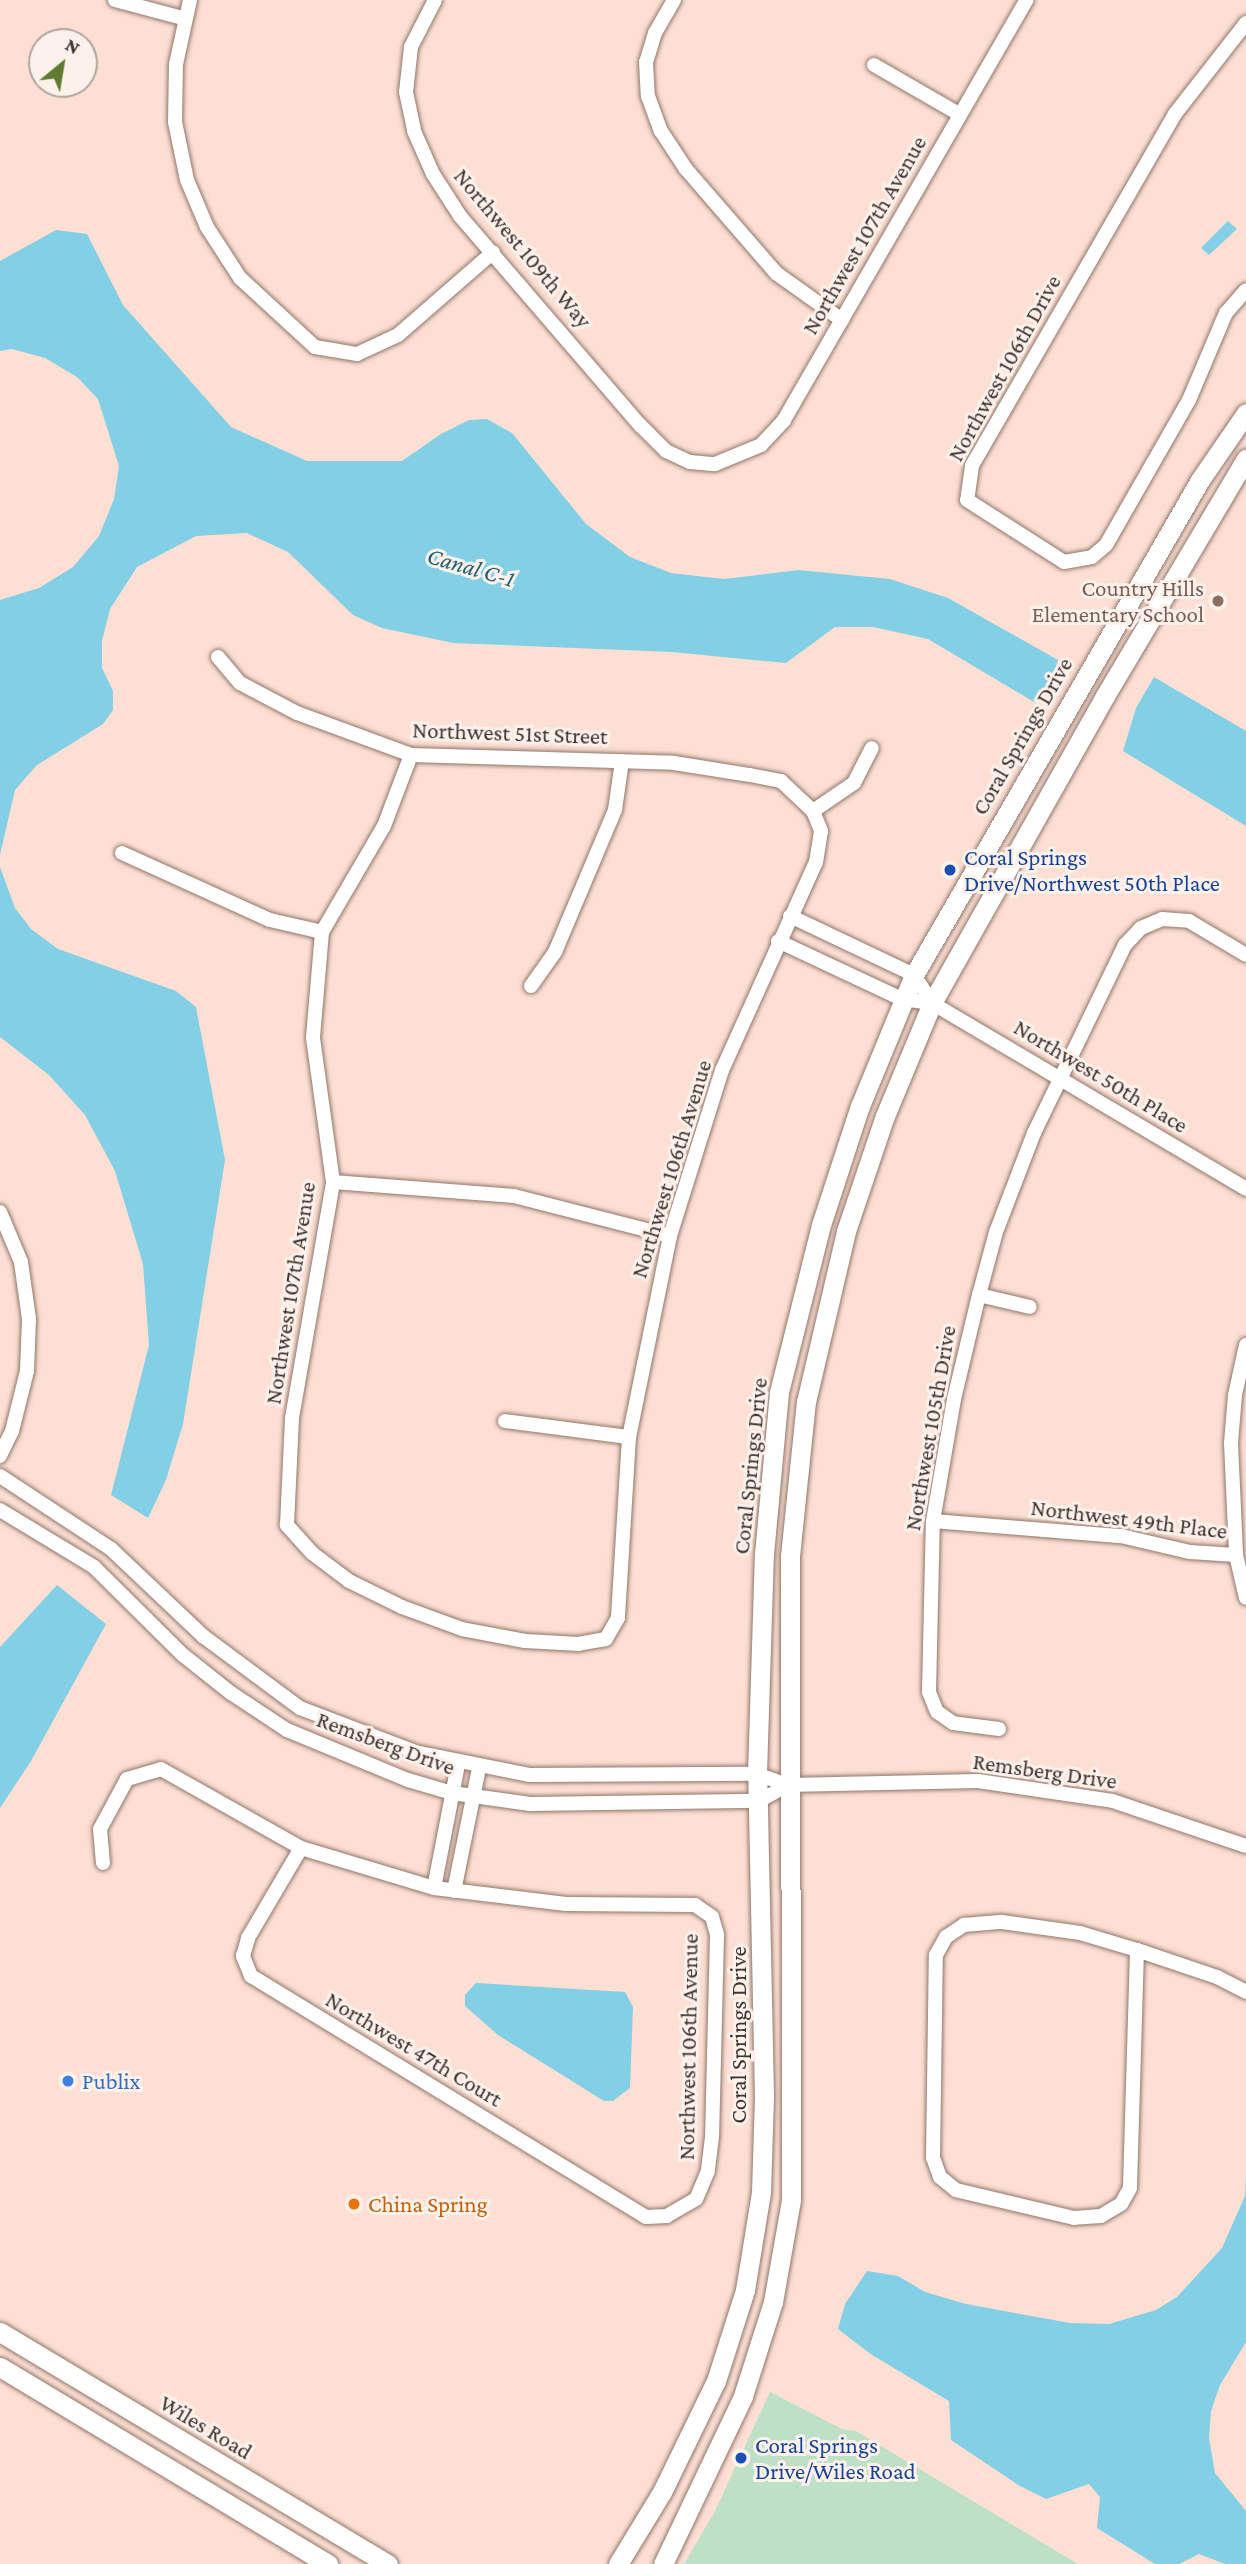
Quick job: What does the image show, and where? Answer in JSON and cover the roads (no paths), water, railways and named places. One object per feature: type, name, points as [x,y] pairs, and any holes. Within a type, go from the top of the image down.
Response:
[{"type":"main road","name":"Coral Springs Drive","points":[[618,2564],[662,2491],[716,2381],[745,2290],[761,2192],[757,1774],[764,1554],[779,1392],[821,1225],[860,1105],[914,975],[1200,480],[1246,413]]},
{"type":"main road","points":[[663,2564],[743,2396],[773,2302],[791,2200],[788,1785],[790,1556],[806,1402],[846,1231],[885,1116],[932,1003],[1160,600],[1246,459]]},
{"type":"main road","points":[[733,2329],[761,2339]]},
{"type":"main road","name":"Wiles Road","points":[[0,2332],[388,2564]]},
{"type":"main road","points":[[0,2367],[328,2564]]},
{"type":"street","points":[[115,0],[182,18]]},
{"type":"street","points":[[190,0],[182,18],[175,122],[187,180],[207,227],[240,278],[315,347],[357,354],[398,335],[493,252]]},
{"type":"street","name":"Northwest 109th Way","points":[[435,0],[411,47],[406,92],[414,131],[433,174],[460,216],[666,451],[690,462],[715,464]]},
{"type":"street","points":[[674,0],[655,33],[646,62],[648,96],[661,131],[686,169],[776,273],[842,320]]},
{"type":"street","name":"Northwest 107th Avenue","points":[[715,464],[761,445],[784,420],[1026,0]]},
{"type":"street","name":"Northwest 106th Drive","points":[[1246,23],[1175,114],[972,466],[967,500],[1063,562],[1092,557],[1106,545],[1189,400],[1214,338],[1246,290]]},
{"type":"street","points":[[874,65],[959,114]]},
{"type":"street","name":"Northwest 51st Street","points":[[218,657],[240,683],[297,713],[411,755],[674,763],[781,782],[813,811]]},
{"type":"street","points":[[813,811],[854,783],[872,748]]},
{"type":"street","name":"Northwest 107th Avenue","points":[[411,755],[390,815],[322,932],[313,1037],[333,1182],[292,1419],[287,1525],[312,1553],[349,1581],[462,1629],[525,1641],[579,1644],[606,1639]]},
{"type":"street","points":[[531,986],[555,952],[615,810],[622,761]]},
{"type":"street","name":"Northwest 106th Avenue","points":[[606,1639],[618,1618],[629,1437],[670,1236],[722,1070],[816,862],[821,831],[813,811]]},
{"type":"street","points":[[122,853],[270,920],[322,932]]},
{"type":"street","points":[[790,916],[914,975]]},
{"type":"street","name":"Northwest 105th Drive","points":[[999,1729],[953,1723],[937,1712],[929,1692],[933,1521],[954,1399],[996,1232],[1058,1076],[1125,945],[1141,928],[1162,919],[1189,921],[1246,955]]},
{"type":"street","name":"Northwest 50th Place","points":[[778,941],[902,999],[932,1003],[1246,1189]]},
{"type":"street","name":"Northwest 50th Place","points":[[914,975],[932,1003]]},
{"type":"street","points":[[333,1182],[514,1196],[670,1236]]},
{"type":"street","points":[[0,1212],[21,1262],[29,1318],[27,1371],[12,1431],[0,1456]]},
{"type":"street","points":[[979,1295],[1030,1307]]},
{"type":"street","points":[[1246,1345],[1231,1443],[1236,1555],[1246,1598]]},
{"type":"street","points":[[505,1421],[629,1437]]},
{"type":"street","name":"Remsberg Drive","points":[[0,1476],[111,1549],[203,1636],[300,1707],[361,1734],[458,1764],[529,1775],[757,1774],[788,1785],[978,1781],[1113,1801],[1246,1846]]},
{"type":"street","name":"Remsberg Drive","points":[[0,1510],[94,1567],[183,1655],[287,1730],[349,1759],[452,1793],[530,1804],[759,1801],[788,1785]]},
{"type":"street","name":"Northwest 49th Place","points":[[933,1521],[1121,1536],[1190,1552],[1236,1555]]},
{"type":"street","points":[[434,1888],[458,1764]]},
{"type":"street","points":[[103,1863],[100,1829],[127,1779],[161,1769],[301,1848],[434,1888],[454,1891],[480,1768]]},
{"type":"street","name":"Northwest 47th Court","points":[[301,1848],[248,1938],[243,1956],[251,1976],[646,2217],[681,2211]]},
{"type":"street","name":"Northwest 106th Avenue","points":[[454,1891],[566,1904],[671,1902],[695,1905],[712,1917],[716,1935],[712,2137],[700,2189],[681,2211]]},
{"type":"street","points":[[1137,1951],[1130,2188],[1121,2204],[1101,2216],[1074,2218],[956,2190],[940,2177],[933,2158],[936,1955],[946,1937],[964,1926],[1002,1922],[1080,1933],[1137,1951],[1217,1977],[1246,1992]]},
{"type":"water","points":[[1228,221],[1237,229],[1209,255],[1201,248]]},
{"type":"water","name":"Canal C-1","points":[[56,230],[87,234],[123,305],[231,427],[307,461],[402,461],[441,434],[469,420],[487,419],[512,433],[586,524],[630,557],[671,573],[724,579],[798,570],[890,579],[948,598],[1058,660],[1047,692],[1034,702],[928,639],[873,627],[835,627],[786,663],[672,652],[453,643],[382,628],[353,615],[288,552],[247,533],[196,536],[137,567],[110,609],[102,641],[102,668],[113,691],[113,710],[103,724],[37,765],[15,790],[0,855],[0,600],[39,588],[73,567],[99,536],[114,499],[119,466],[98,399],[77,377],[45,358],[12,349],[0,351],[0,261]]},
{"type":"water","points":[[1154,677],[1246,731],[1246,826],[1123,751],[1136,708]]},
{"type":"water","points":[[0,867],[15,908],[31,929],[58,949],[176,991],[196,1007],[225,1160],[183,1424],[166,1480],[148,1518],[111,1495],[149,1345],[143,1264],[115,1171],[85,1115],[49,1075],[0,1037]]},
{"type":"water","points":[[57,1585],[106,1624],[31,1761],[0,1808],[0,1647]]},
{"type":"water","points":[[476,1983],[625,1992],[633,2007],[630,2088],[613,2101],[604,2101],[498,2035],[465,2006],[465,1995]]},
{"type":"water","points":[[1246,2175],[1246,2342],[1220,2385],[1211,2411],[1209,2438],[1215,2473],[1246,2511],[1246,2564],[1225,2564],[1199,2554],[1179,2564],[1155,2564],[1097,2528],[1100,2497],[1089,2484],[1046,2499],[1020,2486],[951,2440],[949,2401],[872,2355],[838,2329],[845,2304],[867,2271],[898,2276],[925,2292],[966,2304],[1070,2323],[1109,2324],[1156,2310],[1177,2297],[1222,2248],[1245,2196]]},
{"type":"place","name":"Country Hills Elementary School","points":[[1218,601]]},
{"type":"place","name":"Coral Springs Drive/Northwest 50th Place","points":[[950,870]]},
{"type":"place","name":"Publix","points":[[68,2081]]},
{"type":"place","name":"China Spring","points":[[354,2204]]},
{"type":"place","name":"Coral Springs Drive/Wiles Road","points":[[741,2458]]}]
